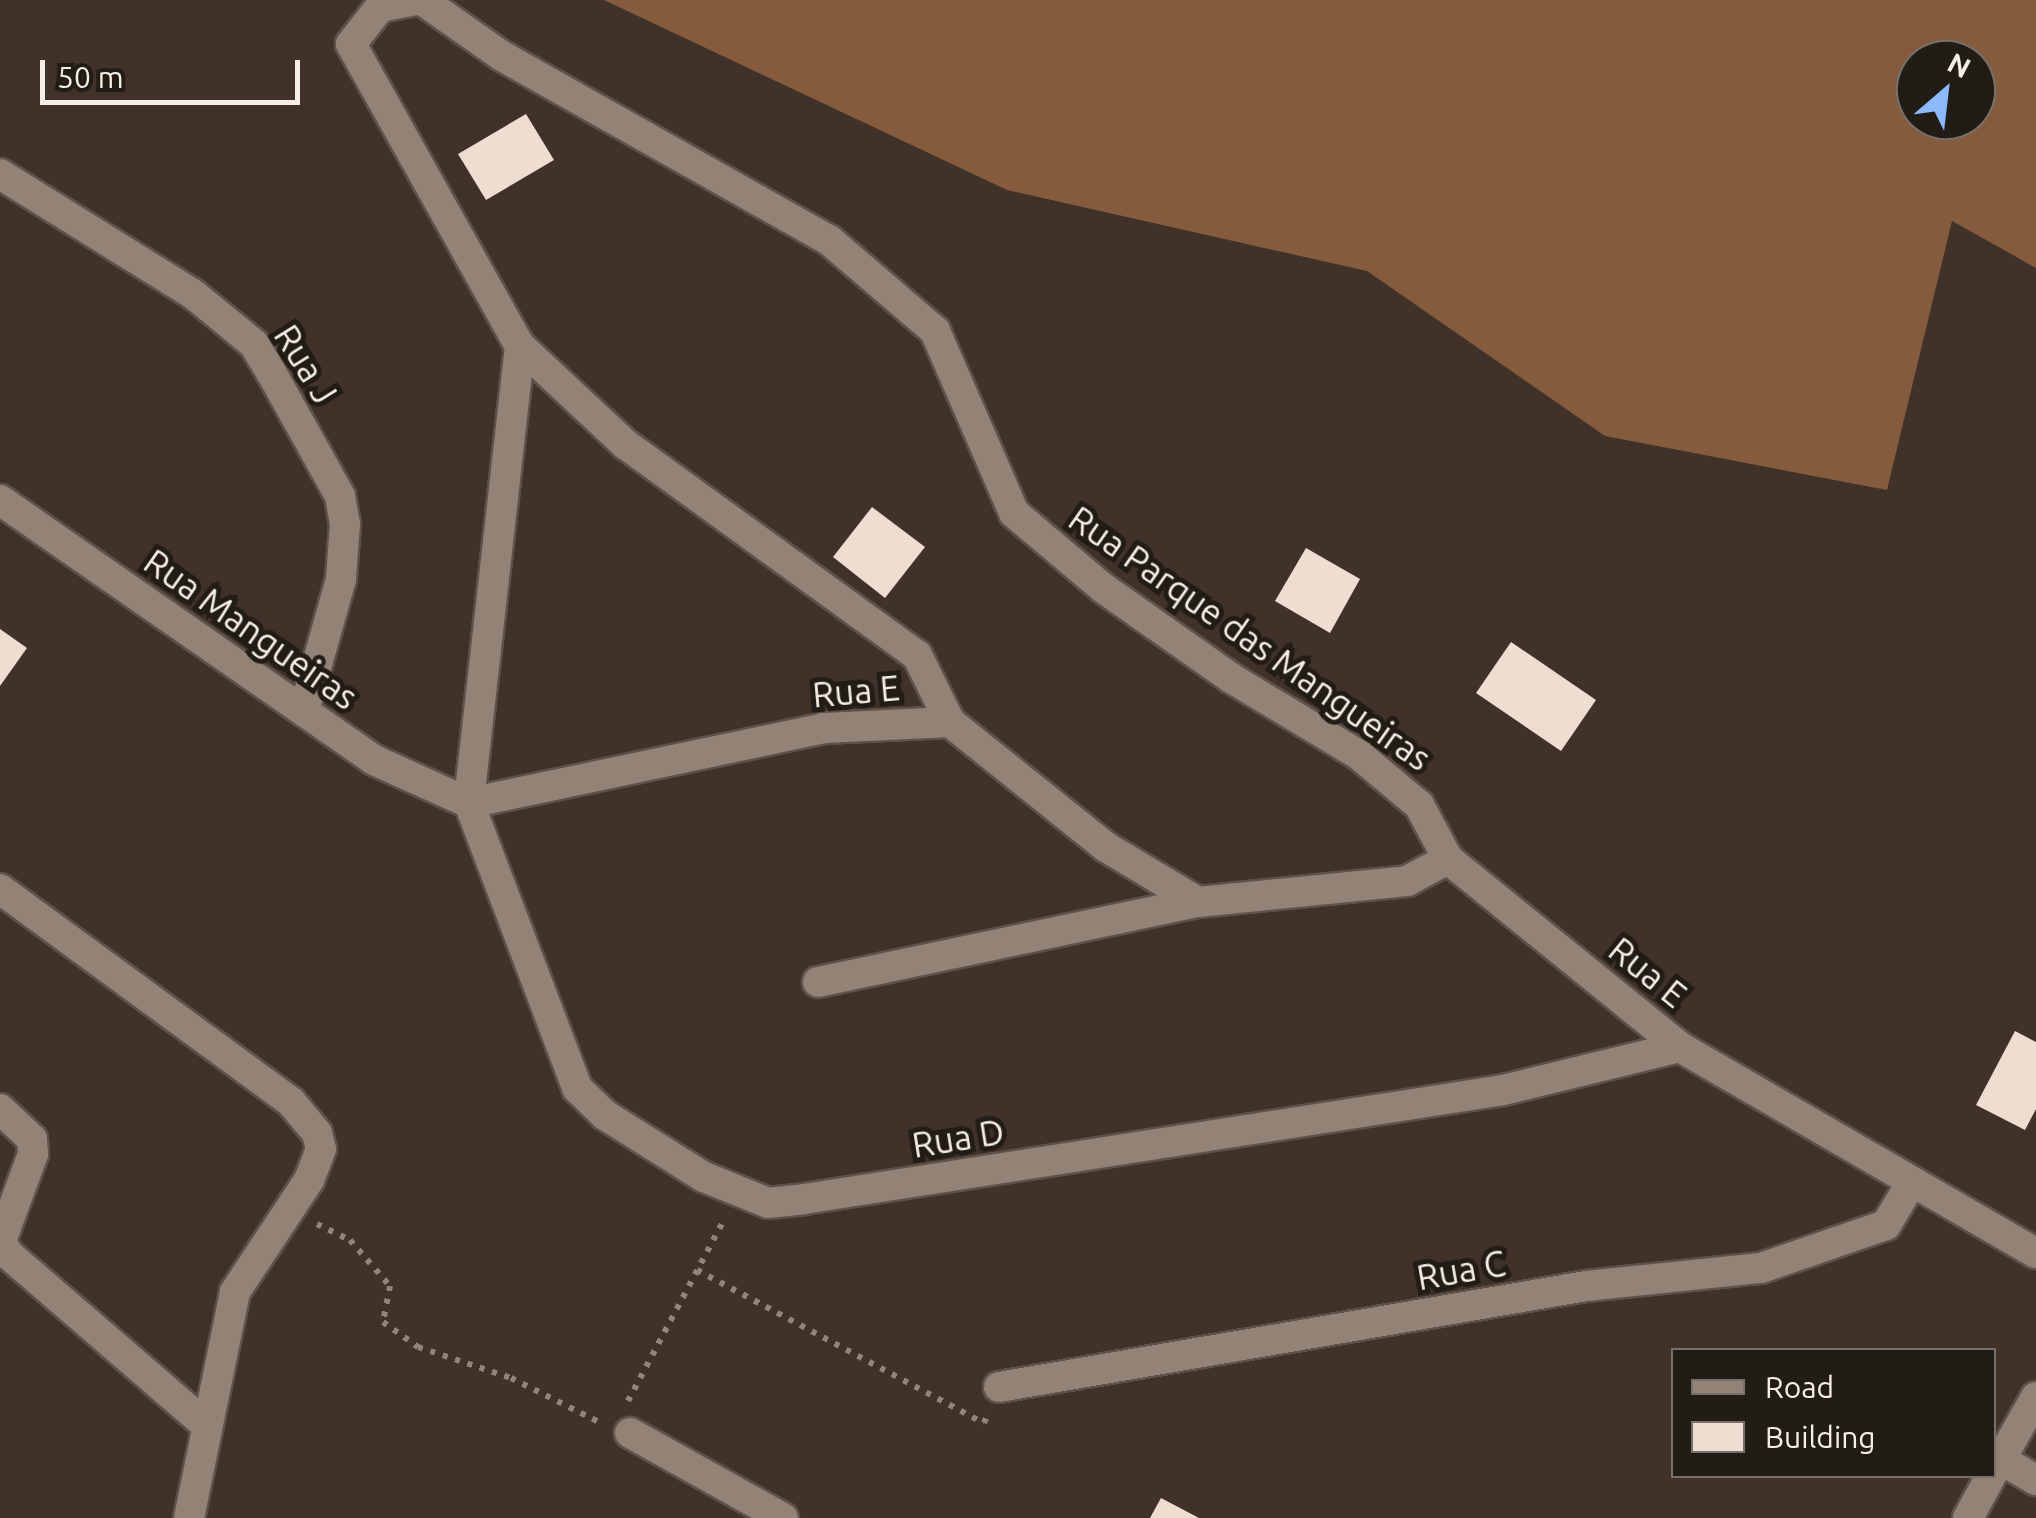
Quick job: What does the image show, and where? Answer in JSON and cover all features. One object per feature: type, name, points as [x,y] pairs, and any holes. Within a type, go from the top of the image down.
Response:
[{"type":"street","name":"Rua Parque das Mangueiras","points":[[520,346],[351,44],[380,7],[419,0],[502,56],[761,196],[842,252],[936,332],[1014,513],[1103,588],[1231,678],[1359,755],[1419,805],[1448,859]]},
{"type":"street","name":"Rua J","points":[[0,174],[192,294],[254,344],[271,372],[340,496],[346,524],[341,579],[304,711]]},
{"type":"street","points":[[520,346],[625,444],[917,656],[950,722]]},
{"type":"street","points":[[469,803],[520,346]]},
{"type":"street","name":"Rua Mangueiras","points":[[0,500],[374,760],[469,803]]},
{"type":"street","name":"Rua E","points":[[469,803],[824,728],[950,722],[1106,847],[1198,902]]},
{"type":"street","name":"Rua D","points":[[469,803],[576,1088],[605,1115],[738,1195],[768,1203],[1503,1090],[1680,1047]]},
{"type":"street","points":[[818,982],[1198,902],[1407,881],[1448,859]]},
{"type":"street","name":"Rua E","points":[[1448,859],[1680,1047],[1910,1185],[2036,1253]]},
{"type":"street","points":[[0,889],[292,1102],[321,1149],[289,1210],[235,1292],[189,1518]]},
{"type":"street","points":[[0,1109],[32,1139],[33,1154],[4,1229],[8,1254],[208,1426]]},
{"type":"street","name":"Rua C","points":[[999,1387],[1586,1286],[1761,1268],[1886,1225],[1910,1185]]},
{"type":"street","points":[[1996,1466],[2036,1397]]},
{"type":"street","points":[[622,1431],[783,1518]]},
{"type":"street","points":[[1996,1468],[2036,1480]]},
{"type":"street","points":[[1968,1518],[1990,1478]]},
{"type":"path","points":[[289,1210],[350,1240],[390,1286],[383,1322],[418,1347],[512,1378],[622,1431],[697,1270],[738,1195]]},
{"type":"path","points":[[697,1270],[984,1423],[999,1387]]},
{"type":"shaded area","points":[[604,0],[2036,0],[2036,268],[1952,221],[1887,490],[1605,436],[1367,271],[1007,190]]},
{"type":"building","points":[[526,114],[554,160],[486,200],[458,154]]},
{"type":"building","points":[[872,507],[925,547],[885,598],[833,557]]},
{"type":"building","points":[[1306,548],[1360,579],[1330,633],[1275,601]]},
{"type":"building","points":[[0,629],[27,648],[0,686]]},
{"type":"building","points":[[1511,642],[1596,700],[1561,751],[1476,693]]},
{"type":"building","points":[[2015,1031],[2036,1042],[2036,1109],[2025,1130],[1976,1105]]},
{"type":"building","points":[[1161,1498],[1199,1518],[1150,1518]]}]
